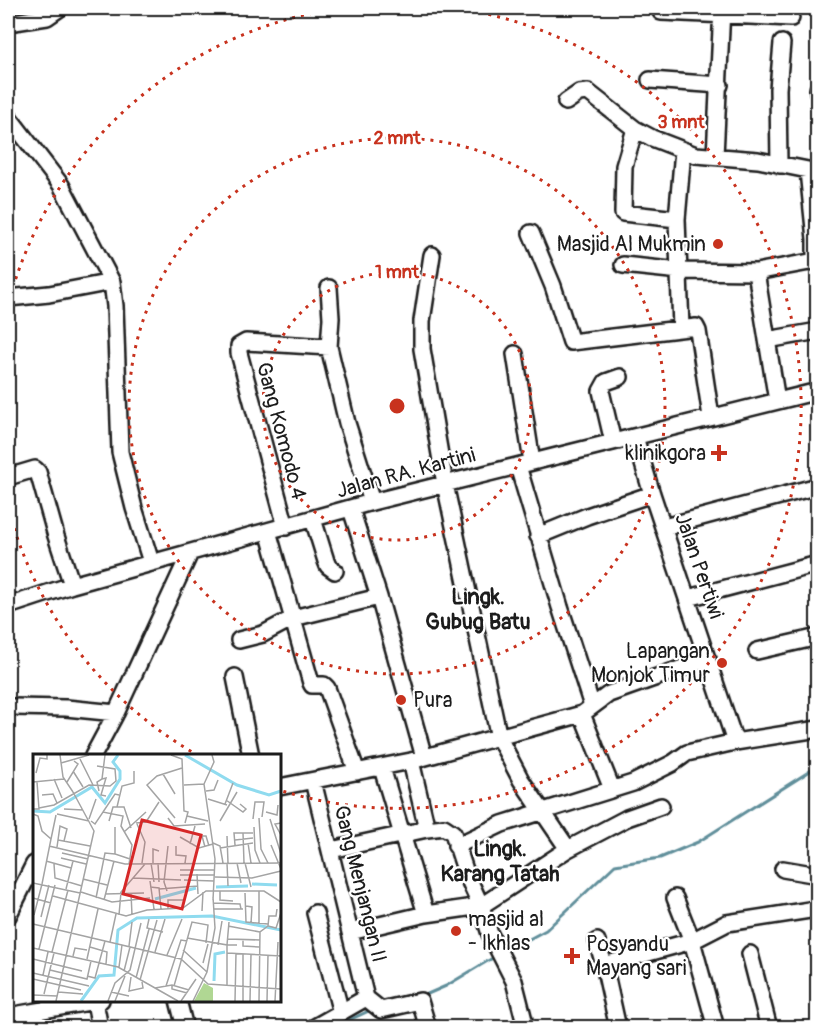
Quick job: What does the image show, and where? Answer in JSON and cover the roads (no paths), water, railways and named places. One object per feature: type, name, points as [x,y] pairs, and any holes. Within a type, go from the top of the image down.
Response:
[{"type":"street","points":[[8,22],[47,17],[60,8]]},
{"type":"street","points":[[661,12],[722,11],[790,18]]},
{"type":"street","points":[[715,156],[722,11]]},
{"type":"street","points":[[779,165],[778,89],[782,43]]},
{"type":"street","points":[[650,80],[720,85]]},
{"type":"street","points":[[566,102],[579,93],[588,92],[635,129],[683,150],[696,154],[739,157],[813,172],[816,261],[756,272],[680,271],[623,265]]},
{"type":"street","points":[[8,116],[61,185],[112,282],[115,306],[116,390],[120,452],[151,562]]},
{"type":"street","points":[[635,129],[624,166],[623,213],[677,219]]},
{"type":"street","points":[[681,328],[677,219],[683,150]]},
{"type":"street","points":[[531,233],[553,286],[571,342],[681,328],[694,327],[698,331],[711,417]]},
{"type":"street","points":[[432,255],[421,333],[445,484],[500,738],[521,780],[568,849]]},
{"type":"street","points":[[756,272],[777,401]]},
{"type":"street","points":[[8,298],[49,294],[112,282]]},
{"type":"street","points":[[328,288],[331,325],[328,347],[352,442],[372,502]]},
{"type":"street","points":[[767,340],[818,331]]},
{"type":"street","name":"Gang Komodo 4","points":[[286,527],[239,346],[246,342],[328,347]]},
{"type":"street","points":[[514,354],[525,464],[538,536],[587,710],[612,789]]},
{"type":"street","points":[[613,442],[601,392],[606,382],[620,377]]},
{"type":"street","name":"Jalan RA. Kartini","points":[[8,606],[151,562],[372,502],[818,391]]},
{"type":"street","name":"Jalan Pertiwi","points":[[635,437],[652,495],[735,742]]},
{"type":"street","points":[[8,477],[35,469],[38,472],[72,585]]},
{"type":"street","points":[[664,527],[818,486]]},
{"type":"street","points":[[538,536],[587,516],[652,495]]},
{"type":"street","points":[[351,509],[379,597],[418,759],[427,829]]},
{"type":"street","points":[[313,519],[328,566],[335,571]]},
{"type":"street","points":[[268,531],[311,683],[315,686],[326,686],[357,772]]},
{"type":"street","points":[[94,754],[116,713],[190,553]]},
{"type":"street","points":[[688,598],[818,564]]},
{"type":"street","points":[[239,640],[263,633],[293,618],[379,597]]},
{"type":"street","points":[[757,651],[818,637]]},
{"type":"street","name":"Gang Menjangan II","points":[[280,787],[382,768],[500,738],[587,710],[609,694],[708,659]]},
{"type":"street","points":[[235,678],[251,754]]},
{"type":"street","points":[[13,707],[66,708],[116,713]]},
{"type":"street","points":[[456,846],[502,824],[633,783],[687,753],[735,742],[818,729]]},
{"type":"street","points":[[382,768],[426,914]]},
{"type":"street","name":"Gang Menjangan II","points":[[313,781],[350,932],[372,1004]]},
{"type":"street","points":[[350,932],[426,914],[481,906],[568,849],[627,818],[661,806]]},
{"type":"street","points":[[331,850],[427,829],[444,827],[453,833],[465,873],[517,989],[526,1028]]},
{"type":"street","points":[[8,915],[33,866]]},
{"type":"street","points":[[783,869],[818,875]]},
{"type":"street","points":[[675,898],[692,941],[716,1028]]},
{"type":"street","points":[[604,965],[692,941],[728,923],[816,909]]},
{"type":"street","points":[[315,913],[340,1013]]},
{"type":"street","points":[[597,941],[618,1028]]},
{"type":"street","points":[[750,954],[769,1028]]},
{"type":"street","points":[[313,1028],[340,1013],[372,1004],[420,1001],[428,1028]]},
{"type":"street","points":[[8,1016],[92,1002]]},
{"type":"street","points":[[98,1002],[100,1028]]},
{"type":"street","points":[[178,1002],[185,1028]]},
{"type":"waterway","points":[[505,952],[546,930],[615,865],[660,858],[698,842],[818,766]]},
{"type":"waterway","points":[[423,996],[446,986],[496,956]]},
{"type":"waterway","points":[[332,1028],[371,1010]]},
{"type":"place","name":"Masjid Al Mukmin","points":[[718,244]]},
{"type":"place","name":"klinikgora","points":[[719,453]]},
{"type":"place","name":"Lapangan Monjok Timur","points":[[722,663]]},
{"type":"place","name":"Pura","points":[[401,700]]},
{"type":"place","name":"masjid al - Ikhlas","points":[[456,931]]},
{"type":"place","name":"Posyandu Mayang sari","points":[[572,956]]},
{"type":"district","name":"Lingk. Gubug Batu","points":[[478,610]]},
{"type":"district","name":"Lingk. Karang Tatah","points":[[500,862]]}]
